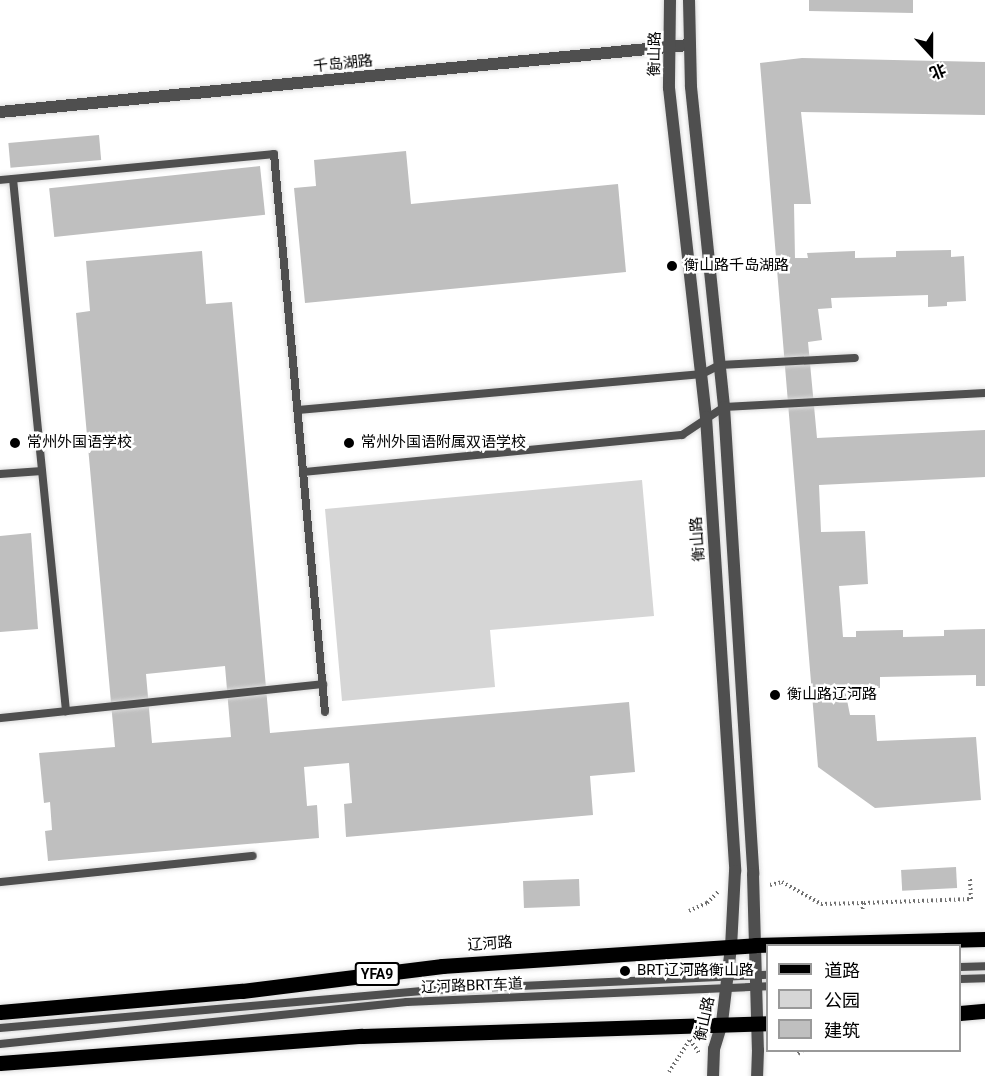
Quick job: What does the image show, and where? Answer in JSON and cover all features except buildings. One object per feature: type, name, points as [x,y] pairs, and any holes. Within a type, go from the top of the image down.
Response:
[{"type":"main road","name":"辽河路","points":[[793,944],[985,939]]},
{"type":"main road","name":"辽河路","points":[[0,1012],[242,991],[442,966],[766,945]]},
{"type":"main road","points":[[961,1013],[985,1011]]},
{"type":"main road","points":[[0,1063],[362,1036],[762,1023]]},
{"type":"street","name":"衡山路","points":[[670,0],[669,88],[706,417],[735,871],[732,947],[722,1023],[714,1049],[713,1076]]},
{"type":"street","points":[[689,0],[688,45],[720,365],[755,945],[762,981],[762,1023],[757,1076]]},
{"type":"street","name":"千岛湖路","points":[[0,112],[688,45]]},
{"type":"lane","points":[[0,180],[274,154],[325,712]]},
{"type":"lane","points":[[13,179],[66,711]]},
{"type":"lane","points":[[298,410],[702,374],[720,365],[855,358]]},
{"type":"lane","points":[[304,472],[682,435],[723,407],[985,393]]},
{"type":"lane","points":[[0,474],[42,471]]},
{"type":"lane","points":[[0,718],[323,684]]},
{"type":"lane","points":[[0,882],[253,856]]},
{"type":"lane","points":[[961,967],[985,966]]},
{"type":"lane","points":[[961,979],[985,978]]},
{"type":"lane","name":"辽河路BRT车道","points":[[0,1044],[407,1002],[762,981]]},
{"type":"lane","name":"辽河路BRT车道","points":[[0,1028],[433,990],[727,983]]},
{"type":"path","points":[[770,885],[782,882],[821,904],[864,903],[972,898],[970,878]]},
{"type":"path","points":[[689,911],[707,903],[723,887]]},
{"type":"path","points":[[862,910],[864,903]]},
{"type":"path","points":[[669,1071],[690,1040],[703,1058]]},
{"type":"green space","points":[[642,480],[654,616],[490,630],[495,687],[342,701],[325,509]]},
{"type":"place","name":"衡山路千岛湖路","points":[[672,266]]},
{"type":"place","name":"常州外国语学校","points":[[15,443]]},
{"type":"place","name":"常州外国语附属双语学校","points":[[349,443]]},
{"type":"place","name":"衡山路辽河路","points":[[775,695]]},
{"type":"place","name":"BRT辽河路衡山路","points":[[625,971]]}]
